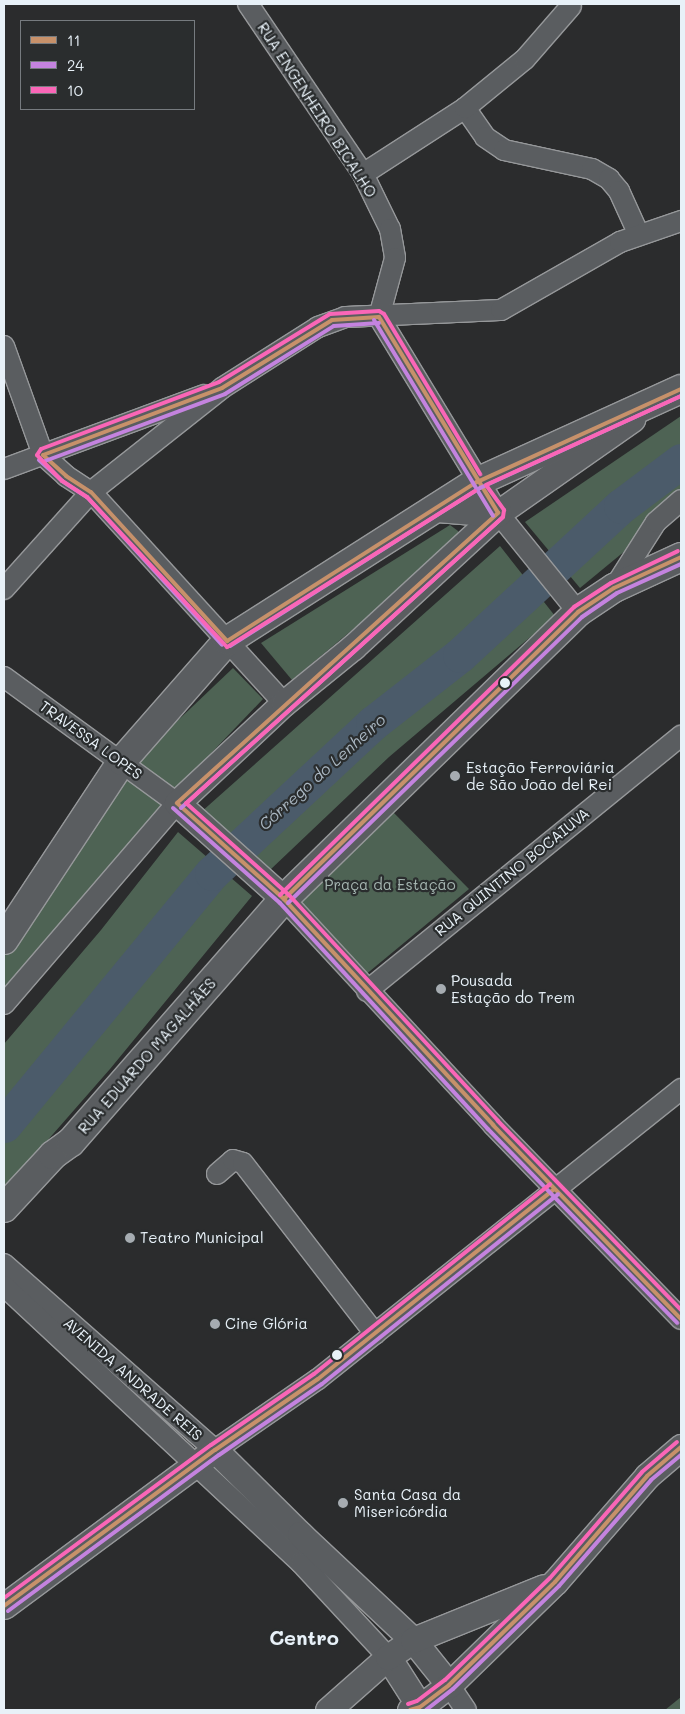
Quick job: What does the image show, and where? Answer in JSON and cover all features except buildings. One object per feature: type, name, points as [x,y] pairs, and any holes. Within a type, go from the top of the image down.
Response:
[{"type":"highway","points":[[4,940],[122,760],[227,641],[477,482],[670,395]]},
{"type":"highway","points":[[438,508],[500,516]]},
{"type":"highway","name":"RUA EDUARDO MAGALHÃES","points":[[4,1208],[53,1155],[71,1142],[284,899],[578,612],[614,588],[681,557]]},
{"type":"main road","points":[[284,899],[182,808],[284,703],[353,647],[500,516],[670,395]]},
{"type":"main road","points":[[388,1657],[417,1709],[449,1685],[555,1582],[647,1476],[681,1447]]},
{"type":"main road","points":[[4,1606],[206,1458]]},
{"type":"main road","name":"AVENIDA ANDRADE REIS","points":[[206,1458],[413,1640],[449,1685]]},
{"type":"main road","points":[[334,1707],[388,1657],[413,1640],[555,1582]]},
{"type":"street","name":"RUA ENGENHEIRO BICALHO","points":[[248,4],[362,174],[385,218],[395,250],[394,266],[385,287],[379,318]]},
{"type":"street","points":[[362,174],[465,108],[526,59],[571,6]]},
{"type":"street","points":[[465,108],[485,137],[504,150],[587,168],[609,179],[619,191],[639,235]]},
{"type":"street","points":[[4,589],[91,492],[222,388],[327,322],[345,318],[477,313],[510,307],[603,251],[639,235],[681,221]]},
{"type":"street","points":[[379,318],[477,482],[500,516],[578,612]]},
{"type":"street","points":[[4,346],[43,455],[66,476],[91,492],[284,703]]},
{"type":"street","points":[[4,469],[222,388]]},
{"type":"street","points":[[614,588],[656,522],[681,500]]},
{"type":"street","name":"TRAVESSA LOPES","points":[[4,677],[122,760],[182,808]]},
{"type":"street","name":"RUA QUINTINO BOCAIUVA","points":[[367,990],[574,820],[681,736]]},
{"type":"street","points":[[4,1004],[182,808]]},
{"type":"street","points":[[284,899],[554,1189],[681,1318]]},
{"type":"street","points":[[206,1458],[318,1379],[681,1089]]},
{"type":"street","points":[[217,1174],[233,1160],[243,1163],[375,1334]]},
{"type":"street","name":"AVENIDA ANDRADE REIS","points":[[4,1264],[52,1320]]},
{"type":"street","name":"AVENIDA ANDRADE REIS","points":[[4,1286],[52,1320],[206,1458],[388,1657]]},
{"type":"street","points":[[449,1685],[466,1710]]},
{"type":"green space","points":[[681,416],[681,494],[637,541],[580,588],[525,522]]},
{"type":"green space","points":[[450,525],[458,531],[459,541],[292,680],[261,643]]},
{"type":"green space","points":[[500,546],[555,616],[389,757],[270,870],[200,813]]},
{"type":"green space","points":[[233,668],[263,699],[170,796],[130,766]]},
{"type":"green space","points":[[124,773],[165,804],[4,988],[4,957]]},
{"type":"green space","name":"Praça da Estação","points":[[392,811],[469,889],[364,976],[295,902]]},
{"type":"green space","points":[[178,832],[252,896],[110,1069],[4,1190],[4,1044],[101,930]]},
{"type":"green space","points":[[681,1697],[681,1710],[665,1710]]},
{"type":"waterway","name":"Córrego do Lenheiro","points":[[4,1125],[212,873],[373,723],[460,655],[621,506],[681,461]]},
{"type":"transit line","name":"10","points":[[475,491],[227,647],[87,497],[62,481],[37,455],[41,449],[219,382],[330,314],[379,311],[384,314],[480,474]]},
{"type":"transit line","name":"11","points":[[379,317],[498,513]]},
{"type":"transit line","name":"11","points":[[43,455],[222,388],[332,320],[379,317]]},
{"type":"transit line","name":"24","points":[[374,320],[493,516]]},
{"type":"transit line","name":"24","points":[[45,461],[225,394],[334,326],[379,323]]},
{"type":"transit line","name":"11","points":[[227,641],[477,482],[681,389]]},
{"type":"transit line","name":"24","points":[[230,646],[480,488],[681,396]]},
{"type":"transit line","name":"10","points":[[681,396],[486,485],[504,510],[503,517],[186,803],[289,895],[498,1121],[681,1310]]},
{"type":"transit line","name":"11","points":[[43,455],[66,476],[91,492],[227,641]]},
{"type":"transit line","name":"24","points":[[39,460],[62,481],[87,497],[222,645]]},
{"type":"transit line","name":"11","points":[[177,803],[498,513]]},
{"type":"transit line","name":"24","points":[[181,808],[502,518]]},
{"type":"transit line","name":"10","points":[[280,895],[574,607],[611,583],[678,551]]},
{"type":"transit line","name":"11","points":[[284,899],[578,612],[614,588],[681,557]]},
{"type":"transit line","name":"24","points":[[288,903],[582,617],[617,593],[681,564]]},
{"type":"transit line","name":"11","points":[[177,803],[284,899],[493,1125],[681,1319]]},
{"type":"transit line","name":"24","points":[[173,808],[280,903],[488,1129],[677,1323]]},
{"type":"transit line","name":"10","points":[[4,1598],[211,1445],[314,1374],[550,1184]]},
{"type":"transit line","name":"11","points":[[4,1606],[215,1450],[318,1379],[554,1189]]},
{"type":"transit line","name":"24","points":[[8,1611],[219,1455],[322,1384],[558,1194]]},
{"type":"transit line","name":"10","points":[[408,1704],[417,1701],[445,1680],[550,1578],[642,1472],[677,1442]]},
{"type":"transit line","name":"11","points":[[410,1710],[420,1707],[449,1685],[555,1582],[647,1476],[681,1447]]},
{"type":"transit line","name":"24","points":[[426,1710],[453,1689],[559,1586],[651,1480],[681,1455]]},
{"type":"place","name":"Estação Ferroviária de São João del Rei","points":[[455,776]]},
{"type":"place","name":"Pousada Estação do Trem","points":[[441,989]]},
{"type":"place","name":"Teatro Municipal","points":[[130,1238]]},
{"type":"place","name":"Cine Glória","points":[[215,1324]]},
{"type":"place","name":"Santa Casa da Misericórdia","points":[[343,1503]]},
{"type":"district","name":"Centro","points":[[304,1637]]}]
